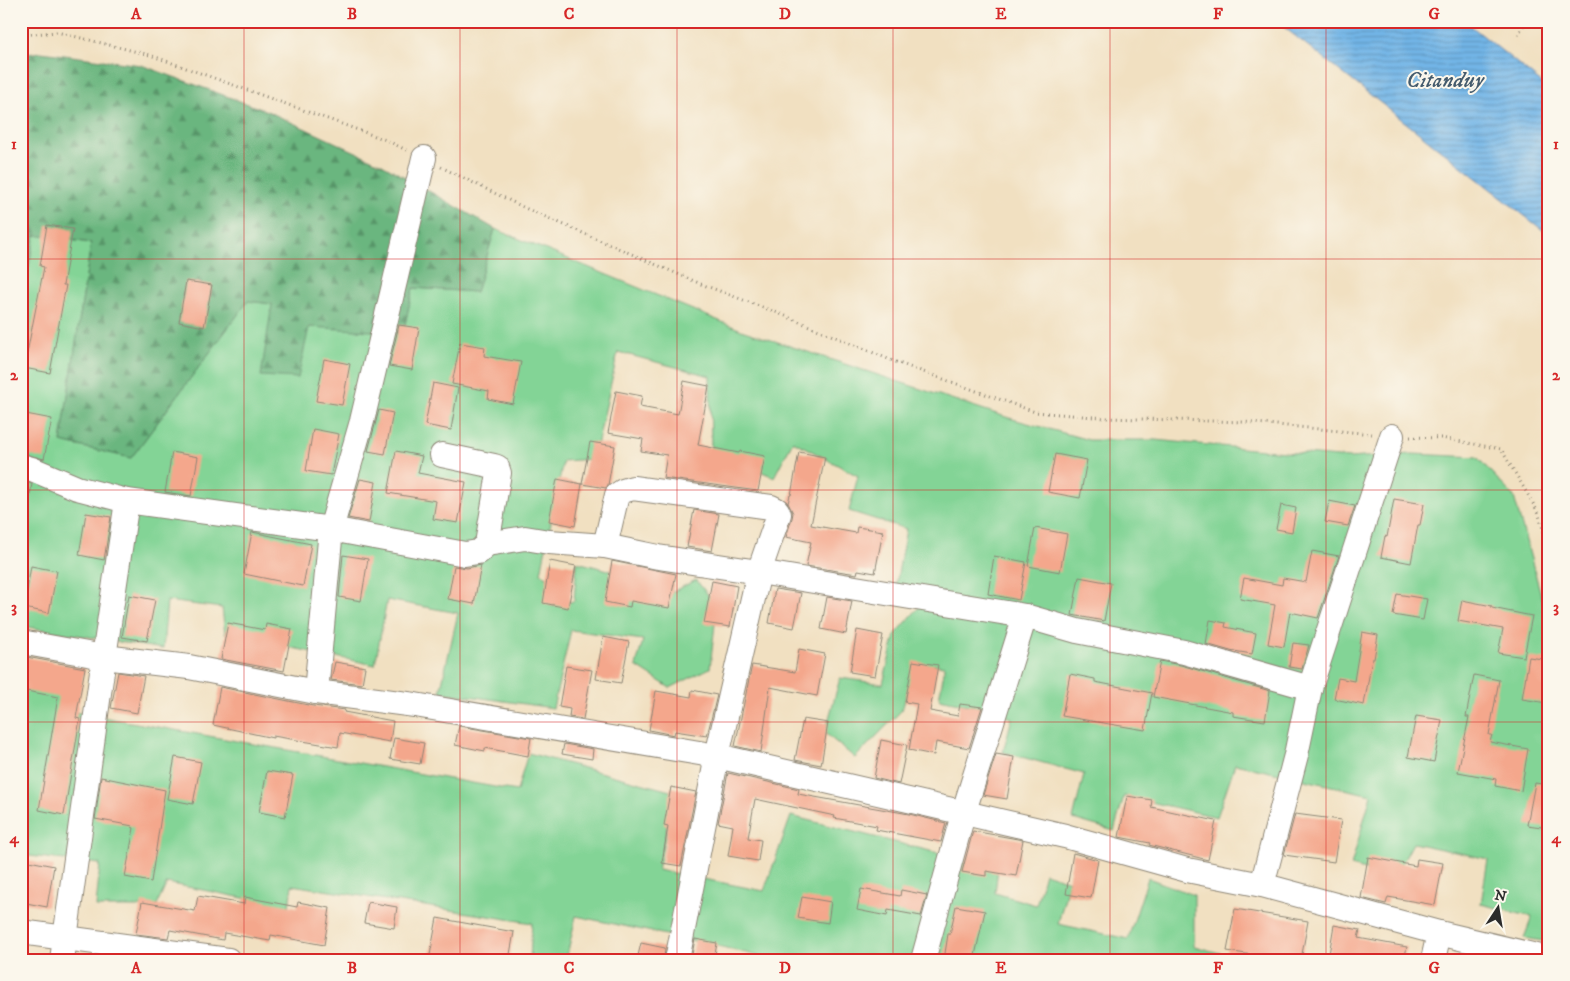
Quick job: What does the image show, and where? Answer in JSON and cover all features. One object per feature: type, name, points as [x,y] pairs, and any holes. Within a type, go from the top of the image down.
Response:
[{"type":"street","points":[[316,692],[331,529],[362,421],[424,158]]},
{"type":"street","points":[[1262,885],[1296,755],[1310,688],[1392,436]]},
{"type":"street","points":[[21,466],[77,488],[128,501],[331,529],[465,554],[478,552],[486,544],[499,469],[494,466],[442,455]]},
{"type":"street","points":[[605,546],[618,495],[623,491],[633,488],[771,507],[777,510],[779,514],[759,572],[717,756],[677,960]]},
{"type":"street","points":[[64,948],[104,657],[128,501]]},
{"type":"street","points":[[486,544],[525,538],[549,542],[605,546],[658,557],[1025,616],[1077,631],[1184,652],[1310,688]]},
{"type":"street","points":[[923,960],[964,811],[1025,616]]},
{"type":"street","points":[[21,642],[104,657],[189,667],[316,692],[415,705],[717,756],[964,811],[1065,836],[1187,870],[1262,885],[1439,933],[1549,959]]},
{"type":"street","points":[[21,932],[64,948],[228,960]]},
{"type":"street","points":[[1433,960],[1439,933]]},
{"type":"path","points":[[1518,34],[1526,21]]},
{"type":"path","points":[[21,35],[57,32],[150,55],[386,140],[526,208],[700,284],[783,315],[893,361],[1035,412],[1106,418],[1245,422],[1343,433],[1442,438],[1502,450],[1538,512],[1549,550]]},
{"type":"green space","points":[[41,52],[141,65],[267,111],[382,164],[495,229],[476,292],[413,288],[403,333],[309,327],[298,378],[261,376],[272,304],[248,301],[131,458],[61,442],[91,243],[35,235],[21,304],[21,55]]},
{"type":"green space","points":[[495,229],[744,331],[1009,418],[1089,440],[1155,440],[1349,458],[1412,454],[1477,457],[1514,497],[1549,624],[1549,942],[1524,938],[1532,917],[1481,904],[1488,859],[1413,843],[1394,878],[1351,866],[1371,795],[1235,764],[1217,817],[1124,796],[1114,831],[1073,819],[1084,774],[1003,752],[1012,718],[984,708],[939,699],[945,666],[916,663],[902,710],[855,758],[825,733],[840,678],[883,684],[895,635],[932,592],[896,585],[906,529],[849,511],[858,476],[793,441],[774,477],[711,450],[710,376],[618,352],[594,459],[563,461],[541,573],[555,583],[551,606],[574,601],[577,562],[620,573],[666,595],[696,580],[717,606],[710,668],[670,688],[636,666],[643,640],[571,630],[553,708],[440,692],[458,613],[387,600],[375,665],[225,634],[222,608],[167,601],[163,649],[21,626],[21,304],[35,235],[91,243],[61,442],[131,458],[248,301],[272,304],[308,326],[403,333],[413,288],[476,292]]},
{"type":"green space","points":[[21,681],[75,688],[74,712],[517,791],[528,753],[674,792],[658,870],[764,891],[791,816],[998,868],[995,893],[1036,905],[1045,873],[1069,881],[1058,924],[1128,939],[1148,878],[1194,895],[1194,946],[1245,960],[774,960],[714,945],[576,916],[566,960],[530,960],[532,923],[292,885],[289,907],[167,883],[156,907],[96,907],[100,864],[21,855]]},
{"type":"water","name":"Citanduy","points":[[1276,21],[1465,21],[1549,89],[1549,235]]},
{"type":"building","points":[[47,225],[73,229],[63,285],[66,285],[50,373],[24,368],[44,267],[40,266]]},
{"type":"building","points":[[186,281],[212,285],[204,327],[179,322]]},
{"type":"building","points":[[399,325],[419,328],[412,370],[389,366]]},
{"type":"building","points":[[460,343],[485,347],[484,356],[521,362],[513,404],[488,399],[489,391],[452,384]]},
{"type":"building","points":[[324,359],[350,364],[342,405],[316,401]]},
{"type":"building","points":[[684,381],[709,386],[698,445],[765,456],[758,491],[663,478],[667,455],[641,451],[643,439],[608,433],[616,391],[642,396],[640,407],[678,414]]},
{"type":"building","points":[[433,383],[458,388],[451,430],[425,425]]},
{"type":"building","points":[[379,410],[393,413],[385,454],[368,451]]},
{"type":"building","points":[[26,414],[52,419],[44,459],[21,453],[21,441]]},
{"type":"building","points":[[313,429],[339,434],[331,475],[306,471]]},
{"type":"building","points":[[590,442],[615,446],[606,488],[582,484]]},
{"type":"building","points":[[396,451],[422,456],[418,473],[466,482],[458,523],[433,519],[436,501],[388,493]]},
{"type":"building","points":[[172,452],[198,457],[191,496],[165,492]]},
{"type":"building","points":[[799,452],[825,457],[811,525],[856,533],[857,527],[883,531],[875,573],[858,570],[857,574],[806,566],[811,542],[786,537],[793,513],[788,503]]},
{"type":"building","points":[[1055,454],[1087,460],[1080,498],[1048,492]]},
{"type":"building","points":[[360,479],[376,482],[369,522],[348,518]]},
{"type":"building","points":[[557,479],[582,484],[575,526],[549,521]]},
{"type":"building","points":[[21,480],[32,484],[28,506],[21,506]]},
{"type":"building","points":[[1394,499],[1424,504],[1411,563],[1381,557]]},
{"type":"building","points":[[1329,501],[1355,506],[1348,526],[1325,522]]},
{"type":"building","points":[[1281,505],[1296,508],[1292,532],[1276,529]]},
{"type":"building","points":[[694,510],[719,514],[712,551],[687,547]]},
{"type":"building","points":[[86,513],[111,517],[104,560],[79,555]]},
{"type":"building","points":[[1035,528],[1067,534],[1060,572],[1028,566]]},
{"type":"building","points":[[252,532],[311,544],[303,586],[244,574]]},
{"type":"building","points":[[1312,551],[1339,556],[1318,618],[1290,612],[1284,647],[1268,644],[1275,605],[1240,599],[1244,578],[1282,585],[1283,578],[1306,582]]},
{"type":"building","points":[[343,555],[368,559],[361,601],[339,597]]},
{"type":"building","points":[[994,556],[1026,562],[1019,600],[988,594]]},
{"type":"building","points":[[550,561],[576,566],[568,608],[543,603]]},
{"type":"building","points":[[612,561],[676,574],[669,608],[631,601],[630,607],[605,602]]},
{"type":"building","points":[[481,565],[474,604],[448,599],[454,566],[467,568]]},
{"type":"building","points":[[31,566],[57,571],[49,613],[24,608]]},
{"type":"building","points":[[1079,577],[1111,583],[1104,621],[1072,615]]},
{"type":"building","points":[[712,581],[737,586],[730,627],[704,623]]},
{"type":"building","points":[[775,589],[801,593],[794,628],[769,623]]},
{"type":"building","points":[[1397,594],[1427,599],[1423,620],[1393,615]]},
{"type":"building","points":[[129,595],[155,600],[147,641],[122,637]]},
{"type":"building","points":[[827,597],[852,601],[846,634],[821,629]]},
{"type":"building","points":[[1462,600],[1532,616],[1524,657],[1498,653],[1503,629],[1458,621]]},
{"type":"building","points":[[1210,620],[1226,623],[1225,627],[1256,633],[1252,654],[1234,652],[1206,644]]},
{"type":"building","points":[[228,623],[265,630],[266,624],[292,629],[284,671],[221,659]]},
{"type":"building","points":[[857,630],[883,635],[875,676],[850,672]]},
{"type":"building","points":[[1362,632],[1378,635],[1364,705],[1334,699],[1338,678],[1354,681]]},
{"type":"building","points":[[603,637],[629,642],[621,683],[596,679]]},
{"type":"building","points":[[1293,643],[1309,645],[1302,669],[1289,667]]},
{"type":"building","points":[[799,649],[825,654],[817,696],[770,687],[761,752],[735,746],[752,665],[795,672]]},
{"type":"building","points":[[21,656],[85,668],[76,718],[80,719],[64,815],[39,810],[58,697],[21,690]]},
{"type":"building","points":[[1529,657],[1549,660],[1547,703],[1522,699]]},
{"type":"building","points":[[913,661],[938,665],[930,711],[958,716],[960,704],[982,707],[969,748],[936,742],[934,755],[909,750],[917,704],[905,702]]},
{"type":"building","points":[[1160,661],[1181,665],[1270,691],[1265,721],[1233,716],[1233,712],[1153,697]]},
{"type":"building","points":[[335,662],[365,667],[362,684],[331,680]]},
{"type":"building","points":[[566,666],[592,670],[583,719],[569,717],[570,709],[559,707]]},
{"type":"building","points":[[118,672],[144,676],[137,713],[111,708]]},
{"type":"building","points":[[1070,674],[1095,679],[1095,682],[1152,693],[1145,730],[1062,716]]},
{"type":"building","points":[[1474,675],[1499,680],[1489,735],[1492,735],[1490,742],[1528,749],[1521,791],[1495,786],[1496,779],[1458,772],[1469,717],[1466,717]]},
{"type":"building","points":[[220,687],[313,706],[345,710],[344,712],[393,721],[390,742],[340,733],[338,747],[273,736],[273,738],[213,725]]},
{"type":"building","points":[[692,690],[717,695],[707,736],[675,731],[674,735],[649,730],[656,691],[691,697]]},
{"type":"building","points":[[1416,716],[1442,720],[1434,762],[1408,757]]},
{"type":"building","points":[[803,719],[828,723],[821,765],[795,760]]},
{"type":"building","points":[[459,726],[531,738],[528,756],[485,748],[485,751],[455,745]]},
{"type":"building","points":[[394,738],[424,743],[420,764],[390,759]]},
{"type":"building","points":[[881,740],[907,745],[899,784],[874,778]]},
{"type":"building","points":[[564,744],[593,749],[592,759],[562,754]]},
{"type":"building","points":[[996,754],[1014,757],[1007,799],[983,795]]},
{"type":"building","points":[[175,757],[201,762],[193,804],[167,799]]},
{"type":"building","points":[[267,771],[293,775],[285,817],[259,812]]},
{"type":"building","points":[[728,773],[799,789],[798,794],[909,814],[946,823],[941,842],[876,830],[877,826],[755,799],[748,838],[761,840],[758,861],[728,856],[733,826],[718,823]]},
{"type":"building","points":[[101,777],[165,790],[151,882],[125,877],[133,826],[95,819]]},
{"type":"building","points":[[1535,783],[1549,785],[1549,828],[1527,825]]},
{"type":"building","points":[[671,787],[696,792],[681,866],[662,863],[668,826],[664,825]]},
{"type":"building","points":[[1127,796],[1152,800],[1151,807],[1216,821],[1208,860],[1149,845],[1150,843],[1119,837]]},
{"type":"building","points":[[1295,814],[1341,820],[1334,862],[1284,855]]},
{"type":"building","points":[[973,831],[1023,840],[1016,876],[986,871],[986,876],[962,872]]},
{"type":"building","points":[[1073,853],[1098,860],[1091,898],[1066,894]]},
{"type":"building","points":[[1368,857],[1416,866],[1417,859],[1443,863],[1435,905],[1388,897],[1386,904],[1361,898]]},
{"type":"building","points":[[29,861],[54,866],[47,907],[21,902]]},
{"type":"building","points":[[861,889],[900,896],[901,890],[927,895],[921,916],[888,910],[887,916],[857,910]]},
{"type":"building","points":[[198,896],[244,904],[245,897],[297,907],[298,902],[330,908],[324,945],[271,935],[270,941],[224,933],[223,940],[170,930],[168,938],[136,934],[142,902],[195,911]]},
{"type":"building","points":[[802,897],[831,902],[828,923],[798,918]]},
{"type":"building","points":[[368,902],[397,907],[394,928],[364,923]]},
{"type":"building","points":[[956,906],[985,911],[974,960],[944,960],[948,934],[950,934]]},
{"type":"building","points":[[1235,909],[1308,921],[1301,960],[1285,960],[1227,951]]},
{"type":"building","points":[[437,918],[514,932],[509,960],[454,960],[430,955]]},
{"type":"building","points":[[1334,925],[1360,930],[1358,938],[1407,947],[1404,960],[1328,960]]},
{"type":"building","points":[[695,939],[717,943],[714,960],[691,960]]},
{"type":"building","points":[[641,943],[665,948],[664,960],[637,960]]}]
